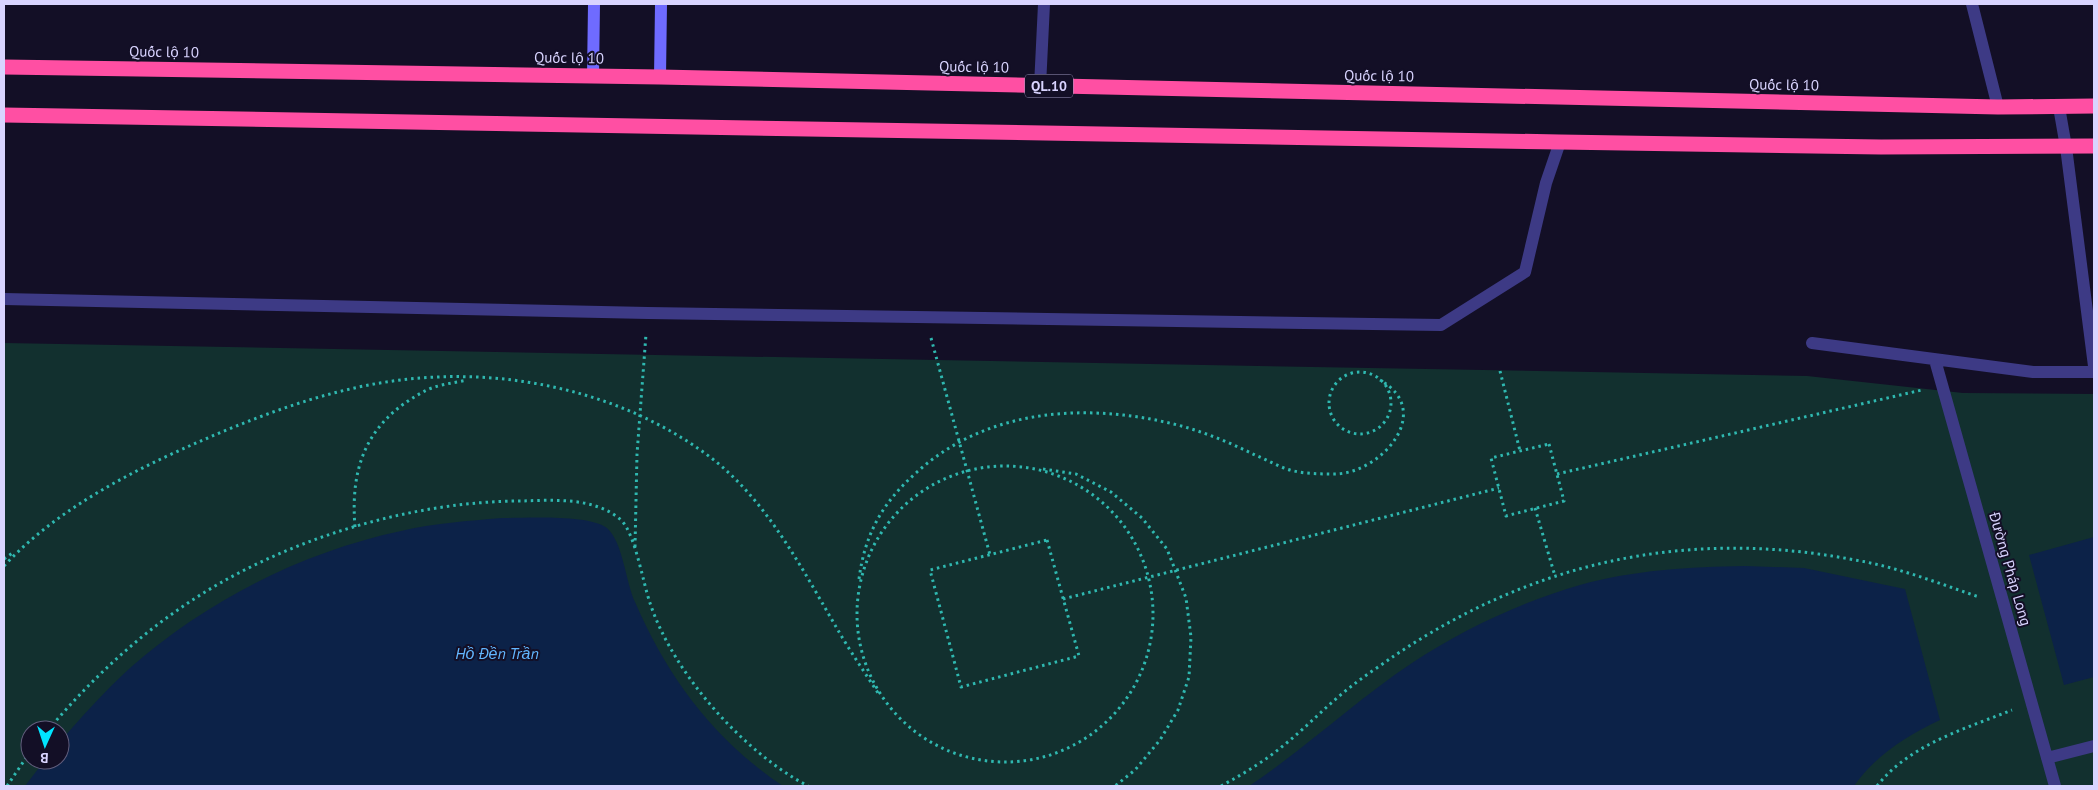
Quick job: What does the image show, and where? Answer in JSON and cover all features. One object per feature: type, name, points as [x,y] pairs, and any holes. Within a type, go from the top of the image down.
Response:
[{"type":"highway","name":"Quốc lộ 10","points":[[4,67],[660,77],[1998,107],[2094,106]]},
{"type":"highway","points":[[4,115],[1881,147],[2094,146]]},
{"type":"street","points":[[593,76],[594,4]]},
{"type":"street","points":[[660,77],[661,4]]},
{"type":"street","points":[[1040,86],[1044,4]]},
{"type":"street","points":[[1972,4],[1998,107]]},
{"type":"street","points":[[2059,107],[2066,147],[2094,366]]},
{"type":"street","points":[[4,299],[648,313],[1441,325],[1525,272],[1546,183],[1560,142]]},
{"type":"street","points":[[1812,343],[2033,372],[2094,372]]},
{"type":"street","name":"Đường Pháp Long","points":[[1935,360],[2054,786]]},
{"type":"street","points":[[2047,758],[2094,746]]},
{"type":"path","points":[[635,550],[640,415],[648,313]]},
{"type":"path","points":[[924,316],[990,555]]},
{"type":"path","points":[[1500,371],[1520,451]]},
{"type":"path","points":[[880,696],[864,664],[856,630],[857,596],[863,558],[869,536],[880,514],[893,495],[928,462],[978,432],[1025,418],[1071,413],[1097,413],[1149,419],[1187,428],[1292,471],[1307,474],[1352,472],[1379,458],[1390,447],[1404,413],[1403,402],[1392,386],[1372,374],[1361,372],[1342,378],[1330,395],[1329,406],[1332,416],[1345,430],[1355,434],[1365,434],[1375,431],[1383,425],[1390,412],[1391,397],[1380,380]]},
{"type":"path","points":[[4,559],[57,519],[158,460],[260,418],[320,397],[379,383],[434,377],[496,378],[547,386],[598,398],[640,415],[677,434],[708,455],[735,480],[761,508],[808,577],[843,639],[880,696],[903,722],[931,743],[962,756],[997,762],[1032,760],[1065,750],[1095,733],[1120,709],[1138,680],[1150,648],[1154,614],[1149,576],[1139,548],[1120,519],[1095,496],[1065,478],[1032,468]]},
{"type":"path","points":[[355,527],[353,501],[358,464],[372,436],[394,411],[424,391],[473,378]]},
{"type":"path","points":[[1557,474],[1942,386]]},
{"type":"path","points":[[1549,444],[1557,474],[1564,501],[1506,516],[1491,458],[1549,444]]},
{"type":"path","points":[[857,596],[865,562],[880,531],[903,505],[931,484],[967,470],[998,466],[1076,474],[1111,492],[1147,524],[1167,550],[1186,598],[1190,628],[1189,677],[1178,710],[1160,740],[1135,770],[1115,786]]},
{"type":"path","points":[[1063,599],[1499,488]]},
{"type":"path","points":[[57,720],[120,655],[183,606],[224,581],[318,538],[414,512],[459,505],[508,501],[576,502],[608,510],[623,522],[635,550],[650,604],[663,635],[690,677],[714,709],[738,734],[767,759],[808,786]]},
{"type":"path","points":[[1535,508],[1555,576]]},
{"type":"path","points":[[1047,540],[1079,656],[961,687],[930,570],[990,555],[1047,540]]},
{"type":"path","points":[[1221,786],[1282,746],[1352,686],[1439,627],[1485,602],[1584,566],[1630,556],[1728,548],[1772,549],[1857,560],[1900,571],[2004,604]]},
{"type":"path","points":[[4,566],[19,549]]},
{"type":"path","points":[[1877,786],[1906,759],[1927,746],[2031,702]]},
{"type":"path","points":[[7,786],[20,767]]},
{"type":"green space","points":[[4,343],[1807,376],[1963,393],[2094,394],[2094,786],[4,786]]},
{"type":"water","name":"Hồ Đền Trần","points":[[541,517],[586,521],[607,528],[621,553],[635,602],[662,656],[678,681],[715,728],[735,749],[783,786],[25,786],[37,770],[70,770],[70,731],[130,668],[190,621],[257,582],[328,552],[364,540],[401,531],[451,523],[502,518]]},
{"type":"water","points":[[2094,537],[2094,677],[2064,685],[2029,555]]},
{"type":"water","points":[[1745,566],[1804,568],[1905,589],[1940,720],[1892,747],[1872,765],[1854,786],[1249,786],[1412,663],[1472,628],[1515,608],[1580,585],[1620,576],[1683,568]]}]
